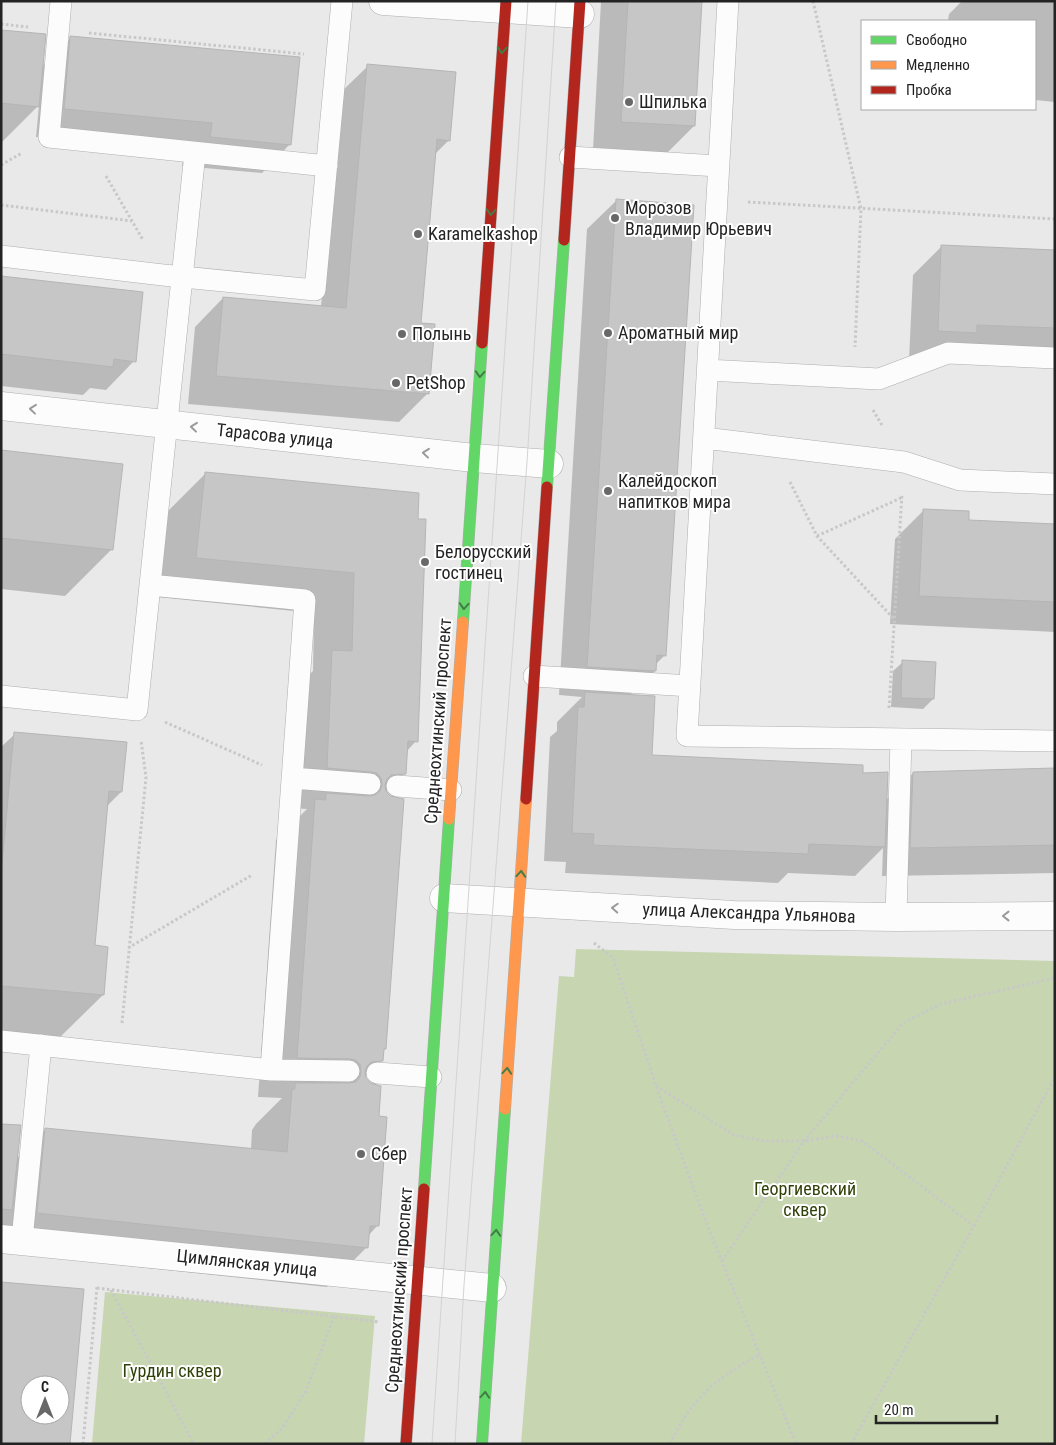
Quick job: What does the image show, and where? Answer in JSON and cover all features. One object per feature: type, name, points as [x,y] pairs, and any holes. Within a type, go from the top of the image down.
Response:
[{"type":"main road","name":"Среднеохтинский проспект","points":[[406,1444],[505,5]]},
{"type":"main road","points":[[482,1444],[580,8]]},
{"type":"street","points":[[383,1],[580,8]]},
{"type":"street","name":"Тарасова улица","points":[[1,406],[474,458],[549,464]]},
{"type":"street","name":"улица Александра Ульянова","points":[[444,898],[734,915],[1055,916]]},
{"type":"street","name":"Цимлянская улица","points":[[12,1240],[492,1288]]},
{"type":"lane","points":[[61,1],[49,137],[327,166]]},
{"type":"lane","points":[[1,256],[315,290],[342,1]]},
{"type":"lane","points":[[728,1],[687,736],[1055,741]]},
{"type":"lane","points":[[1,696],[137,710],[167,424],[173,276],[195,153]]},
{"type":"lane","points":[[570,158],[718,166]]},
{"type":"lane","points":[[707,370],[879,379],[948,353],[1055,358]]},
{"type":"lane","points":[[704,438],[904,462],[960,480],[1055,484]]},
{"type":"lane","points":[[150,585],[305,600],[271,1070]]},
{"type":"lane","points":[[534,676],[690,686]]},
{"type":"lane","points":[[896,917],[901,739]]},
{"type":"lane","points":[[292,778],[370,784]]},
{"type":"lane","points":[[397,786],[451,790]]},
{"type":"lane","points":[[1,1041],[271,1070],[349,1071]]},
{"type":"lane","points":[[12,1240],[41,1045]]},
{"type":"lane","points":[[377,1073],[431,1077]]},
{"type":"path","points":[[1,24],[337,57]]},
{"type":"path","points":[[85,141],[132,222],[173,276]]},
{"type":"path","points":[[716,201],[1055,220]]},
{"type":"path","points":[[1,205],[132,222]]},
{"type":"path","points":[[772,447],[817,536],[894,619]]},
{"type":"path","points":[[817,536],[901,498]]},
{"type":"path","points":[[137,710],[292,778]]},
{"type":"path","points":[[119,1054],[146,777],[137,710]]},
{"type":"path","points":[[128,949],[287,854]]},
{"type":"path","points":[[592,942],[613,958],[656,1086],[706,1222],[796,1444]]},
{"type":"path","points":[[722,1261],[804,1141],[903,1024],[941,1004],[1055,978]]},
{"type":"path","points":[[851,1444],[974,1226],[1055,1077]]},
{"type":"path","points":[[656,1086],[734,1135],[766,1141],[804,1141],[837,1136],[862,1141],[974,1226]]},
{"type":"path","points":[[83,1444],[100,1249]]},
{"type":"path","points":[[97,1288],[384,1323]]},
{"type":"path","points":[[111,1290],[194,1444]]},
{"type":"path","points":[[265,1444],[282,1428],[305,1394],[334,1317]]},
{"type":"path","points":[[670,1444],[676,1429],[700,1396],[729,1372],[760,1354]]},
{"type":"green space","name":"Георгиевский сквер","points":[[576,949],[1055,961],[1055,1444],[521,1444],[559,976],[574,977]]},
{"type":"green space","name":"Гурдин сквер","points":[[105,1292],[375,1316],[364,1444],[92,1444]]},
{"type":"building","points":[[628,1],[702,1],[695,126],[621,122]]},
{"type":"building","points":[[1,30],[46,34],[39,107],[1,103]]},
{"type":"building","points":[[70,36],[300,57],[291,145],[210,137],[212,123],[64,109]]},
{"type":"building","points":[[367,64],[456,72],[450,141],[437,139],[421,323],[435,324],[429,394],[216,376],[223,297],[346,308]]},
{"type":"building","points":[[616,199],[694,205],[666,656],[657,655],[656,671],[587,667]]},
{"type":"building","points":[[941,245],[1055,250],[1055,328],[977,325],[977,333],[938,331]]},
{"type":"building","points":[[1,276],[143,292],[136,362],[114,359],[113,367],[1,354]]},
{"type":"building","points":[[1,450],[123,464],[113,550],[1,538]]},
{"type":"building","points":[[205,472],[419,493],[418,519],[426,519],[418,742],[408,741],[406,774],[391,775],[385,785],[386,791],[390,796],[404,799],[386,1049],[384,1049],[383,1061],[371,1062],[365,1072],[366,1078],[370,1083],[381,1086],[379,1116],[387,1117],[379,1226],[370,1226],[368,1248],[37,1213],[45,1128],[287,1152],[292,1089],[295,1089],[295,1083],[349,1083],[356,1082],[360,1077],[360,1064],[355,1060],[297,1058],[315,799],[326,800],[326,793],[375,795],[380,791],[382,785],[381,778],[377,773],[327,768],[332,650],[352,651],[354,573],[196,558]]},
{"type":"building","points":[[923,509],[969,511],[969,520],[1055,524],[1055,602],[919,596]]},
{"type":"building","points":[[902,660],[936,662],[934,699],[901,698]]},
{"type":"building","points":[[585,692],[655,696],[652,755],[863,765],[863,773],[888,772],[885,847],[809,844],[808,854],[593,845],[594,834],[572,833],[578,707],[584,707]]},
{"type":"building","points":[[14,732],[127,742],[122,792],[109,791],[95,945],[108,947],[104,995],[1,986],[1,875]]},
{"type":"building","points":[[1055,768],[1055,845],[910,848],[913,772]]},
{"type":"building","points":[[1,1124],[21,1125],[12,1210],[1,1209]]},
{"type":"building","points":[[1,1282],[84,1289],[70,1444],[1,1444]]},
{"type":"tram line","points":[[432,1444],[528,1]]},
{"type":"tram line","points":[[455,1444],[464,1285],[527,462],[556,1]]},
{"type":"traffic: fast","points":[[547,487],[564,240]]},
{"type":"traffic: fast","points":[[463,622],[482,343]]},
{"type":"traffic: fast","points":[[424,1189],[449,819]]},
{"type":"traffic: fast","points":[[482,1444],[505,1109]]},
{"type":"traffic: slow","points":[[449,819],[463,622]]},
{"type":"traffic: slow","points":[[505,1109],[526,799]]},
{"type":"traffic: jam","points":[[482,343],[506,1]]},
{"type":"traffic: jam","points":[[564,240],[580,1]]},
{"type":"traffic: jam","points":[[526,799],[547,487]]},
{"type":"traffic: jam","points":[[406,1444],[424,1189]]},
{"type":"place","name":"Шпилька","points":[[629,102]]},
{"type":"place","name":"Морозов Владимир Юрьевич","points":[[615,218]]},
{"type":"place","name":"Karamelkashop","points":[[418,234]]},
{"type":"place","name":"Ароматный мир","points":[[608,333]]},
{"type":"place","name":"Полынь","points":[[402,334]]},
{"type":"place","name":"PetShop","points":[[396,383]]},
{"type":"place","name":"Калейдоскоп напитков мира","points":[[608,491]]},
{"type":"place","name":"Белорусский гостинец","points":[[425,562]]},
{"type":"place","name":"Сбер","points":[[361,1154]]}]
